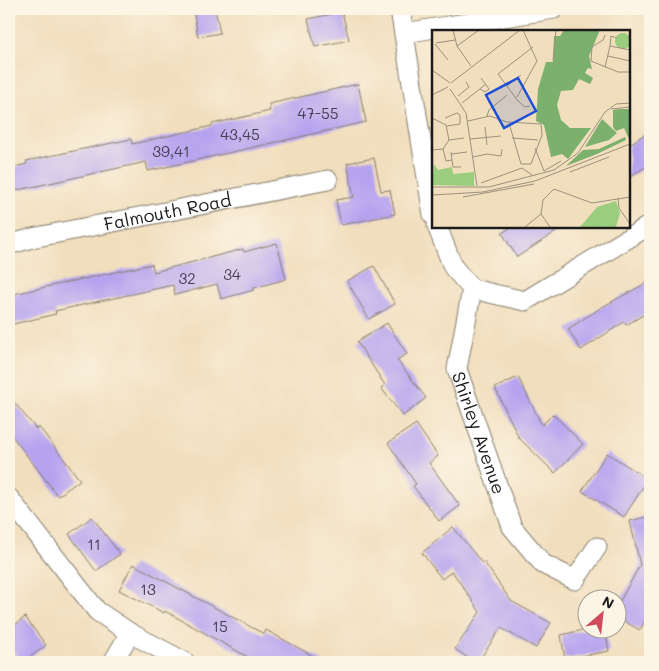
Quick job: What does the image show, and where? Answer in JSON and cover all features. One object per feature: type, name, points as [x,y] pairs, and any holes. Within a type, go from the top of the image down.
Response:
[{"type":"street","points":[[400,9],[432,209]]},
{"type":"street","points":[[404,33],[554,9]]},
{"type":"street","name":"Falmouth Road","points":[[9,245],[42,236],[328,180]]},
{"type":"street","points":[[438,228],[453,267],[472,289],[525,301],[649,230]]},
{"type":"street","name":"Shirley Avenue","points":[[472,289],[457,369],[512,527],[543,564],[575,580],[597,547]]},
{"type":"street","points":[[9,498],[97,611],[130,632],[186,662]]},
{"type":"street","points":[[114,662],[130,632]]},
{"type":"building","points":[[193,9],[215,9],[220,33],[198,37]]},
{"type":"building","points":[[342,12],[349,40],[315,47],[308,19]]},
{"type":"building","points":[[358,84],[366,122],[148,171],[146,162],[9,192],[9,168],[27,164],[26,161],[131,139],[132,144],[212,126],[212,124],[270,111],[269,104]]},
{"type":"building","points":[[650,131],[650,164],[629,177],[629,144]]},
{"type":"building","points":[[374,158],[381,191],[390,190],[395,214],[341,225],[336,200],[354,197],[347,163]]},
{"type":"building","points":[[510,228],[562,228],[517,257],[502,233]]},
{"type":"building","points":[[277,243],[286,279],[254,288],[254,290],[221,299],[217,284],[175,295],[173,285],[55,311],[56,314],[9,325],[9,295],[152,264],[154,272],[243,249],[244,252]]},
{"type":"building","points":[[374,266],[395,304],[369,319],[347,281]]},
{"type":"building","points":[[650,281],[650,311],[626,325],[624,322],[581,350],[568,329],[602,307]]},
{"type":"building","points":[[387,323],[407,354],[397,360],[426,398],[403,416],[381,388],[385,385],[357,342]]},
{"type":"building","points":[[518,377],[542,425],[553,414],[583,444],[555,473],[519,438],[495,388]]},
{"type":"building","points":[[9,396],[36,429],[39,427],[80,480],[58,496],[9,432]]},
{"type":"building","points":[[416,424],[438,456],[429,463],[460,506],[439,521],[413,486],[416,484],[388,443]]},
{"type":"building","points":[[607,453],[648,479],[624,517],[582,491]]},
{"type":"building","points":[[650,516],[650,612],[640,630],[626,622],[626,590],[640,565],[630,521]]},
{"type":"building","points":[[92,517],[120,554],[96,571],[69,534]]},
{"type":"building","points":[[453,527],[482,563],[484,562],[511,601],[551,623],[536,648],[501,628],[478,662],[474,662],[455,649],[480,612],[452,571],[442,579],[422,553]]},
{"type":"building","points":[[133,564],[264,634],[266,630],[324,662],[257,662],[165,611],[164,613],[119,590]]},
{"type":"building","points":[[25,617],[46,645],[24,662],[21,662],[9,645],[9,630]]},
{"type":"building","points":[[576,632],[576,638],[607,638],[609,651],[565,659],[561,635]]}]
